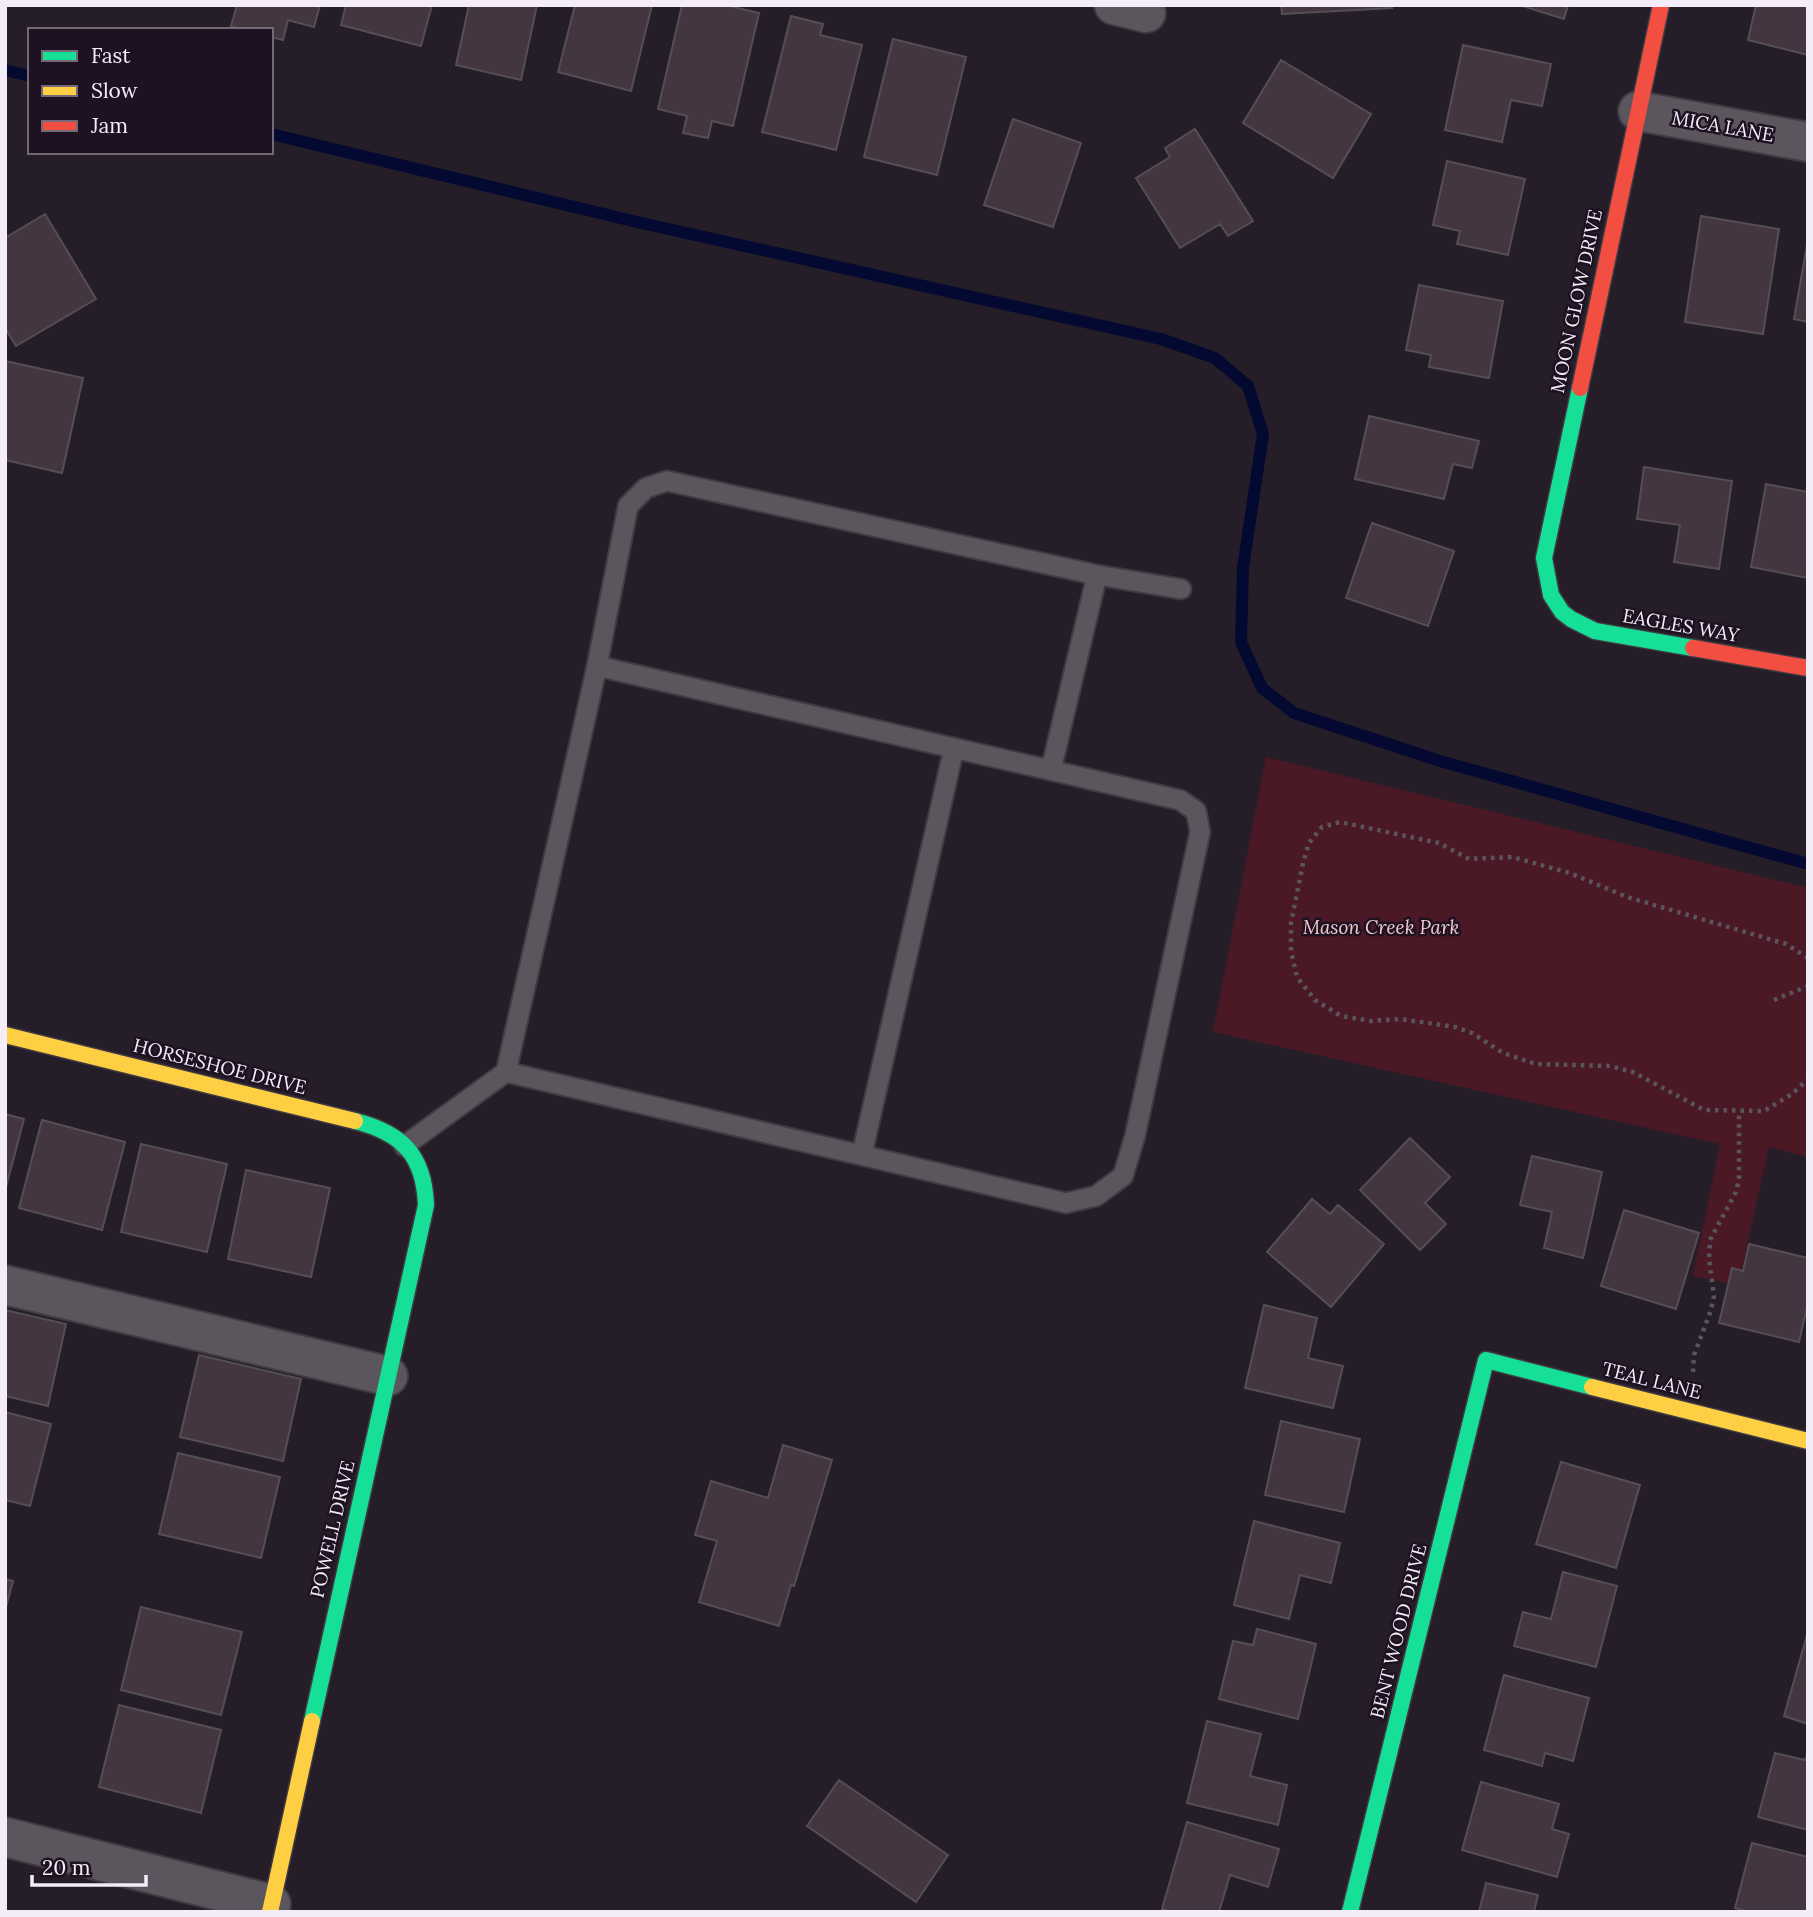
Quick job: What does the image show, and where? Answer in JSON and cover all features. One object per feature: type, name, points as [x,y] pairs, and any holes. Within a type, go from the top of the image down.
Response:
[{"type":"street","name":"MOON GLOW DRIVE","points":[[1554,605],[1545,583],[1544,558],[1661,5]]},
{"type":"street","name":"MICA LANE","points":[[1638,111],[1808,142]]},
{"type":"street","name":"EAGLES WAY","points":[[1554,605],[1572,621],[1595,631],[1808,668]]},
{"type":"street","name":"HORSESHOE DRIVE","points":[[5,1035],[367,1124],[394,1135],[409,1152]]},
{"type":"street","name":"POWELL DRIVE","points":[[270,1908],[426,1205],[426,1185],[409,1152]]},
{"type":"street","points":[[5,1285],[388,1376]]},
{"type":"street","name":"TEAL LANE","points":[[1486,1360],[1808,1441]]},
{"type":"street","name":"BENT WOOD DRIVE","points":[[1350,1912],[1486,1360]]},
{"type":"street","points":[[5,1837],[270,1908]]},
{"type":"lane","points":[[409,1152],[506,1072],[597,666],[628,506],[646,488],[667,481],[1097,575],[1181,589]]},
{"type":"lane","points":[[1051,770],[1097,575]]},
{"type":"lane","points":[[506,1072],[1066,1203],[1097,1196],[1123,1176],[1135,1136],[1200,832],[1196,811],[1180,800],[597,666]]},
{"type":"lane","points":[[862,1154],[954,748]]},
{"type":"path","points":[[1808,958],[1786,944],[1627,897],[1570,873],[1511,857],[1469,859],[1439,843],[1339,822],[1322,827],[1309,843],[1291,923],[1291,951],[1297,977],[1315,1000],[1340,1016],[1371,1021],[1400,1019],[1455,1027],[1472,1033],[1503,1053],[1536,1063],[1610,1066],[1633,1072],[1704,1110],[1764,1111],[1792,1094],[1808,1079]]},
{"type":"path","points":[[1774,1000],[1808,986]]},
{"type":"path","points":[[1687,1411],[1693,1388],[1694,1355],[1714,1296],[1709,1259],[1710,1240],[1736,1192],[1739,1178],[1739,1112]]},
{"type":"green space","name":"Mason Creek Park","points":[[1266,757],[1808,888],[1808,1157],[1769,1147],[1738,1285],[1693,1276],[1720,1144],[1213,1032]]},
{"type":"building","points":[[237,5],[320,5],[314,27],[288,20],[283,40],[273,38],[273,28],[231,26]]},
{"type":"building","points":[[346,5],[432,5],[421,46],[341,25]]},
{"type":"building","points":[[469,5],[537,5],[521,80],[456,65]]},
{"type":"building","points":[[575,5],[652,5],[631,91],[558,72]]},
{"type":"building","points":[[682,5],[725,5],[759,13],[733,126],[712,121],[708,138],[683,133],[687,116],[658,109]]},
{"type":"building","points":[[1281,5],[1391,5],[1392,8],[1282,14]]},
{"type":"building","points":[[1519,5],[1568,5],[1564,19]]},
{"type":"building","points":[[1756,5],[1808,5],[1808,55],[1748,40]]},
{"type":"building","points":[[791,16],[823,24],[820,35],[862,45],[836,150],[762,132]]},
{"type":"building","points":[[893,39],[966,57],[937,175],[864,157]]},
{"type":"building","points":[[1463,45],[1551,64],[1542,106],[1511,100],[1502,142],[1445,130]]},
{"type":"building","points":[[1281,60],[1371,114],[1333,178],[1243,123]]},
{"type":"building","points":[[1013,119],[1081,143],[1053,227],[984,205]]},
{"type":"building","points":[[1195,129],[1253,221],[1228,236],[1220,224],[1180,248],[1136,178],[1170,157],[1165,148]]},
{"type":"building","points":[[1447,161],[1525,179],[1508,255],[1457,244],[1460,231],[1433,225]]},
{"type":"building","points":[[45,214],[96,299],[16,346],[5,328],[5,238]]},
{"type":"building","points":[[1701,216],[1779,229],[1763,334],[1685,322]]},
{"type":"building","points":[[1808,239],[1808,322],[1794,319]]},
{"type":"building","points":[[1419,285],[1503,301],[1489,378],[1429,367],[1431,355],[1406,350]]},
{"type":"building","points":[[5,361],[83,378],[62,473],[5,460]]},
{"type":"building","points":[[1369,416],[1479,441],[1472,468],[1453,464],[1444,499],[1355,479]]},
{"type":"building","points":[[1644,467],[1732,481],[1719,569],[1674,562],[1680,525],[1637,519]]},
{"type":"building","points":[[1766,484],[1808,492],[1808,578],[1751,567]]},
{"type":"building","points":[[1372,523],[1454,551],[1428,626],[1346,598]]},
{"type":"building","points":[[5,1114],[24,1119],[5,1191]]},
{"type":"building","points":[[42,1120],[125,1142],[102,1230],[19,1208]]},
{"type":"building","points":[[1410,1138],[1450,1177],[1425,1203],[1446,1224],[1420,1250],[1360,1190]]},
{"type":"building","points":[[141,1144],[227,1164],[207,1252],[121,1232]]},
{"type":"building","points":[[1532,1156],[1602,1172],[1583,1258],[1544,1248],[1552,1212],[1520,1205]]},
{"type":"building","points":[[246,1170],[330,1188],[311,1277],[228,1259]]},
{"type":"building","points":[[1312,1199],[1330,1214],[1338,1205],[1384,1244],[1331,1307],[1267,1252]]},
{"type":"building","points":[[1624,1210],[1699,1233],[1676,1309],[1601,1286]]},
{"type":"building","points":[[1749,1244],[1808,1258],[1808,1303],[1799,1342],[1719,1323],[1732,1268],[1743,1271]]},
{"type":"building","points":[[1264,1305],[1317,1318],[1308,1358],[1343,1366],[1333,1408],[1245,1388]]},
{"type":"building","points":[[5,1310],[66,1324],[48,1406],[5,1396]]},
{"type":"building","points":[[199,1355],[301,1379],[283,1461],[180,1437]]},
{"type":"building","points":[[5,1412],[51,1424],[30,1506],[5,1500]]},
{"type":"building","points":[[1281,1421],[1360,1439],[1344,1512],[1265,1495]]},
{"type":"building","points":[[783,1445],[832,1460],[794,1586],[791,1585],[779,1626],[699,1602],[717,1541],[695,1535],[711,1481],[768,1498]]},
{"type":"building","points":[[178,1453],[280,1477],[261,1558],[159,1534]]},
{"type":"building","points":[[1561,1462],[1640,1485],[1616,1568],[1536,1544]]},
{"type":"building","points":[[1254,1521],[1340,1543],[1331,1583],[1300,1575],[1289,1619],[1234,1605]]},
{"type":"building","points":[[1563,1572],[1617,1586],[1596,1667],[1514,1646],[1523,1612],[1551,1619]]},
{"type":"building","points":[[5,1579],[13,1581],[5,1611]]},
{"type":"building","points":[[141,1607],[242,1632],[221,1715],[121,1690]]},
{"type":"building","points":[[1257,1629],[1316,1644],[1298,1719],[1219,1699],[1233,1641],[1253,1645]]},
{"type":"building","points":[[1808,1635],[1808,1724],[1784,1716]]},
{"type":"building","points":[[1504,1675],[1589,1698],[1573,1761],[1545,1753],[1542,1766],[1484,1750]]},
{"type":"building","points":[[119,1705],[221,1730],[201,1813],[99,1787]]},
{"type":"building","points":[[1207,1721],[1261,1734],[1250,1776],[1287,1785],[1278,1825],[1187,1803]]},
{"type":"building","points":[[1808,1752],[1808,1830],[1758,1817],[1775,1753],[1805,1760]]},
{"type":"building","points":[[839,1780],[948,1855],[916,1902],[807,1826]]},
{"type":"building","points":[[1481,1782],[1559,1804],[1552,1829],[1569,1834],[1557,1877],[1462,1850]]},
{"type":"building","points":[[1187,1822],[1279,1849],[1268,1887],[1230,1875],[1219,1912],[1173,1912],[1162,1909]]},
{"type":"building","points":[[1752,1843],[1808,1857],[1808,1912],[1749,1912],[1735,1908]]},
{"type":"building","points":[[1486,1883],[1538,1895],[1534,1912],[1479,1912]]},
{"type":"waterway","points":[[5,70],[28,76]]},
{"type":"waterway","points":[[273,134],[637,222],[1161,339],[1215,358],[1248,386],[1263,434],[1243,568],[1241,642],[1262,688],[1294,713],[1440,761],[1808,864]]},
{"type":"traffic: fast","points":[[1580,388],[1544,558],[1551,595],[1562,612],[1595,631],[1693,648]]},
{"type":"traffic: fast","points":[[312,1721],[426,1205],[421,1172],[407,1149],[386,1132],[355,1121]]},
{"type":"traffic: fast","points":[[1350,1912],[1486,1360],[1592,1387]]},
{"type":"traffic: slow","points":[[5,1035],[355,1121]]},
{"type":"traffic: slow","points":[[1592,1387],[1808,1441]]},
{"type":"traffic: slow","points":[[270,1912],[312,1721]]},
{"type":"traffic: jam","points":[[1580,388],[1661,5]]},
{"type":"traffic: jam","points":[[1693,648],[1808,668]]}]
